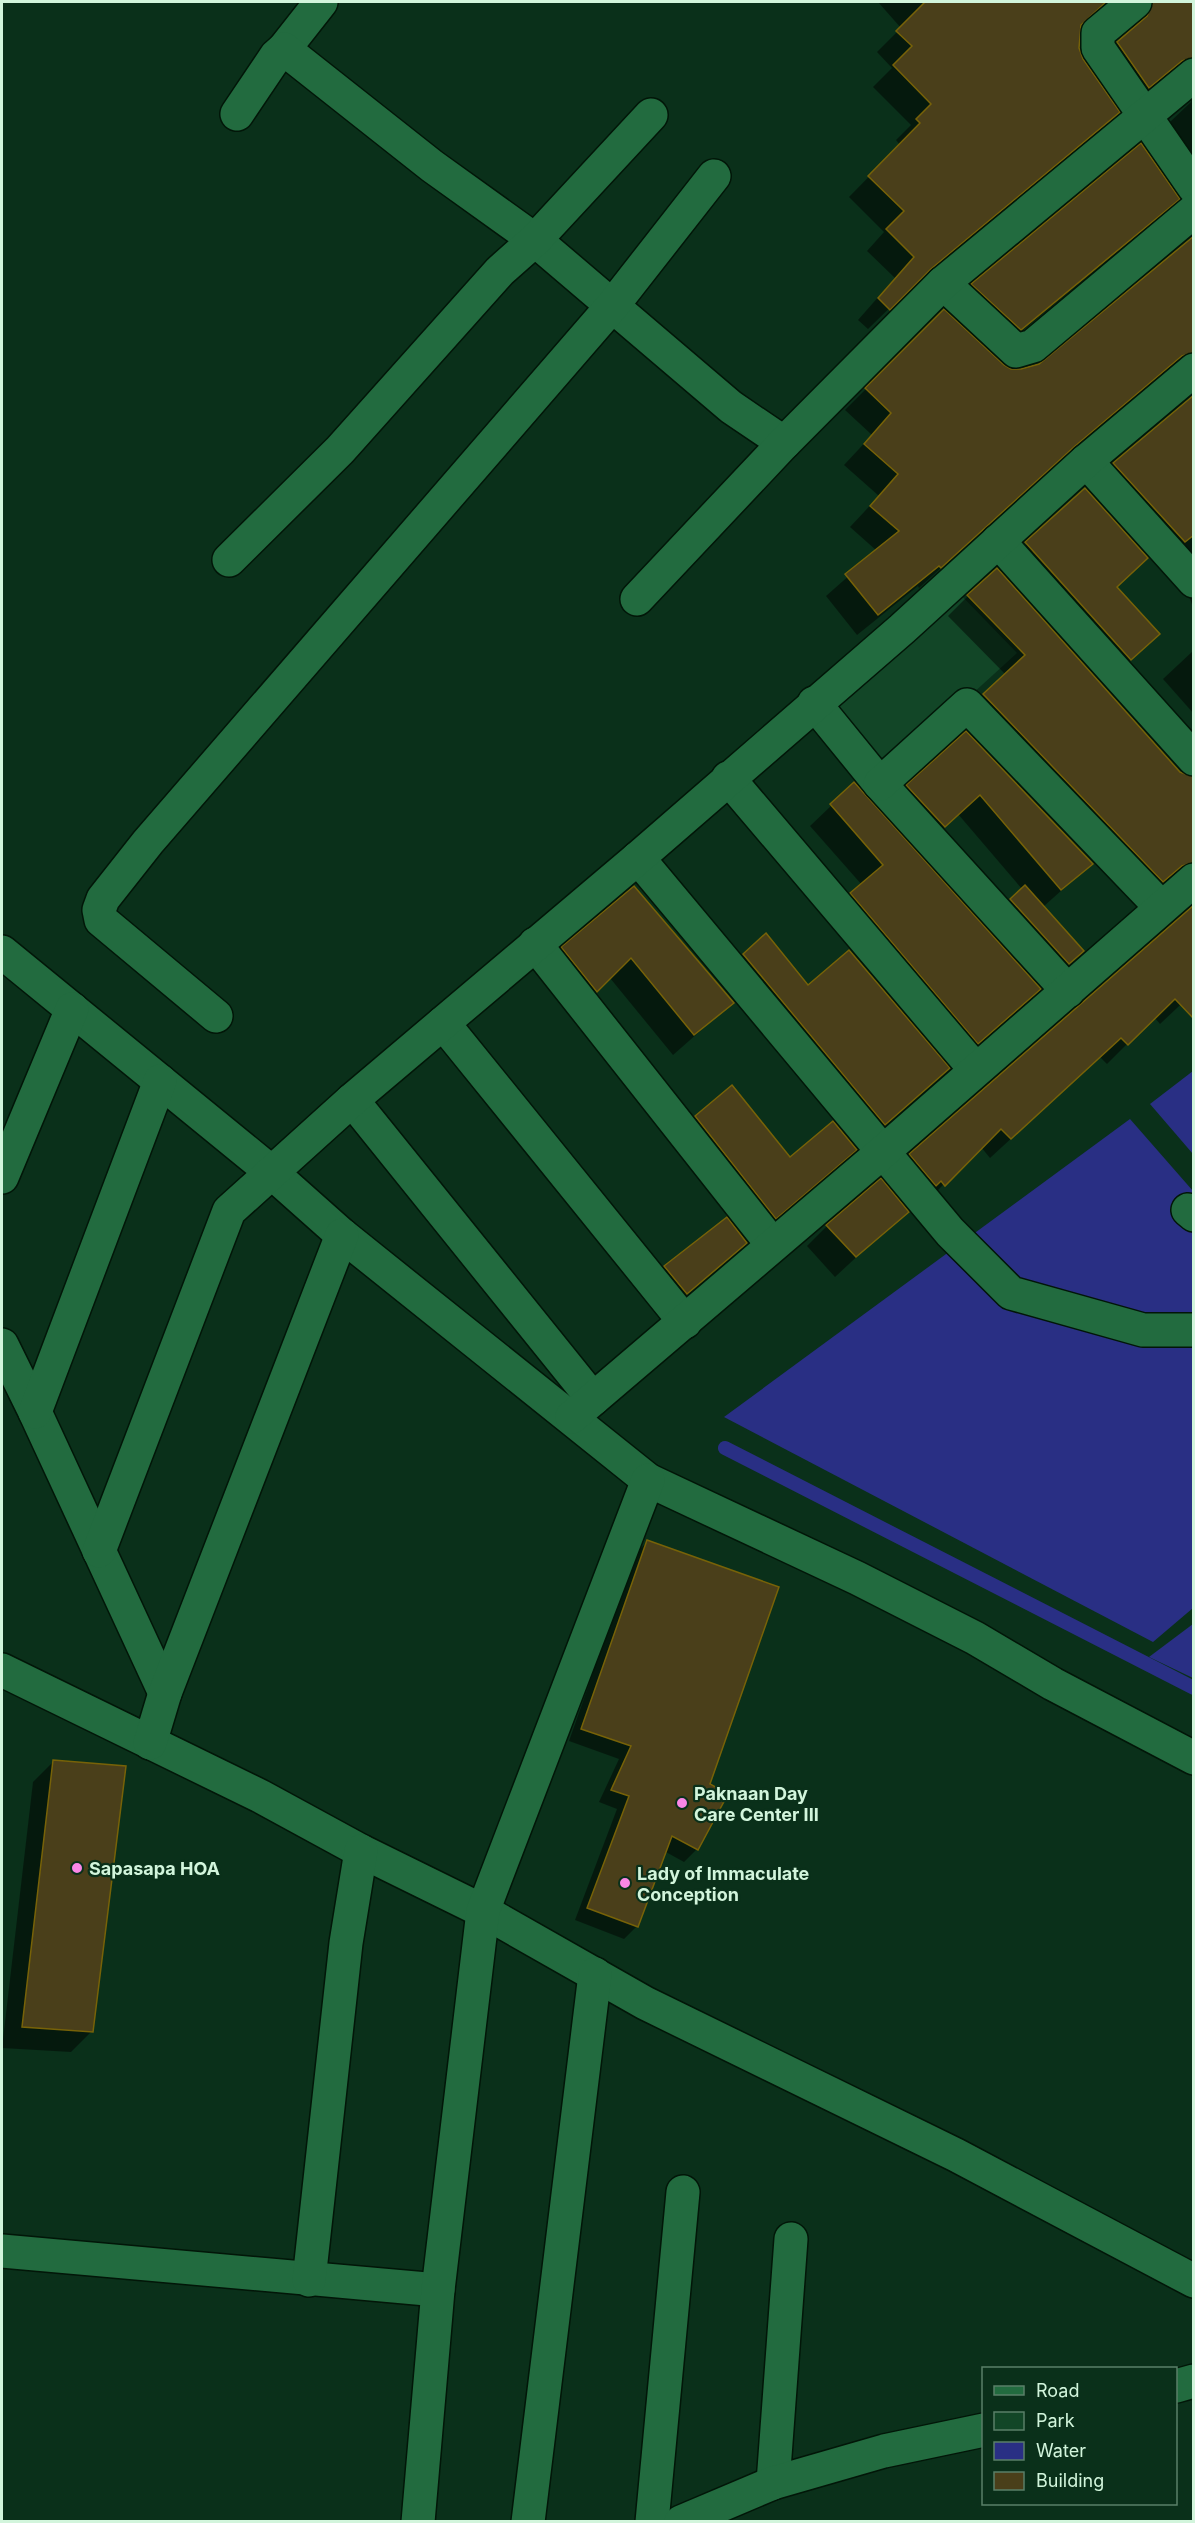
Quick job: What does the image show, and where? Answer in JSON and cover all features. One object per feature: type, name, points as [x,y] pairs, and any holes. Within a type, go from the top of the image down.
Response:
[{"type":"street","points":[[237,114],[276,56],[284,50],[321,2]]},
{"type":"street","points":[[1135,2],[1098,33],[1098,48],[1142,116],[1194,187]]},
{"type":"street","points":[[284,50],[432,166],[535,240],[731,407],[784,443]]},
{"type":"street","points":[[637,599],[784,443],[943,283],[1194,75]]},
{"type":"street","points":[[229,560],[340,450],[500,271],[535,240],[651,115]]},
{"type":"street","points":[[216,1016],[101,920],[99,910],[103,899],[148,842],[614,305],[714,176]]},
{"type":"street","points":[[943,283],[1016,351],[1044,337],[1194,211]]},
{"type":"street","points":[[99,1551],[229,1211],[270,1171],[352,1100],[638,858],[902,629],[1086,460],[1188,385]]},
{"type":"street","points":[[1086,460],[1194,581]]},
{"type":"street","points":[[998,541],[1194,759]]},
{"type":"street","points":[[814,703],[880,784],[1068,991]]},
{"type":"street","points":[[880,784],[967,705],[1161,907]]},
{"type":"street","points":[[728,778],[975,1070]]},
{"type":"street","points":[[638,858],[950,1232],[1011,1293],[1143,1330],[1194,1330]]},
{"type":"street","points":[[583,1408],[685,1322],[772,1244],[884,1151],[1194,880]]},
{"type":"street","points":[[535,944],[772,1244]]},
{"type":"street","points":[[2,952],[270,1171],[342,1235],[517,1376],[583,1408]]},
{"type":"street","points":[[2,1177],[72,1010]]},
{"type":"street","points":[[443,1023],[685,1322]]},
{"type":"street","points":[[35,1412],[160,1081]]},
{"type":"street","points":[[352,1100],[583,1408],[648,1480],[857,1578],[975,1638],[1053,1684],[1194,1758]]},
{"type":"street","points":[[150,1743],[165,1693],[342,1235]]},
{"type":"street","points":[[2,1345],[165,1693]]},
{"type":"street","points":[[418,2522],[438,2290],[483,1911],[648,1480]]},
{"type":"street","points":[[2,1670],[260,1796],[361,1851],[483,1911],[645,2003],[1055,2206],[1194,2281]]},
{"type":"street","points":[[309,2280],[346,1943],[361,1851]]},
{"type":"street","points":[[528,2522],[595,1974]]},
{"type":"street","points":[[652,2522],[683,2192]]},
{"type":"street","points":[[773,2483],[791,2239]]},
{"type":"street","points":[[2,2251],[438,2290]]},
{"type":"street","points":[[1177,2386],[1194,2381]]},
{"type":"street","points":[[681,2522],[773,2483],[884,2451],[982,2430]]},
{"type":"green space","points":[[956,590],[1017,653],[890,769],[823,700]]},
{"type":"water","points":[[1193,1071],[1193,1154],[1150,1104]]},
{"type":"water","points":[[1130,1119],[1193,1191],[1193,1608],[1153,1642],[724,1417]]},
{"type":"water","points":[[1193,1624],[1193,1678],[1149,1657]]},
{"type":"building","points":[[925,2],[1106,2],[1081,25],[1079,48],[1083,59],[1120,112],[931,269],[890,310],[878,298],[914,257],[886,229],[904,211],[868,176],[920,123],[916,119],[931,104],[893,65],[912,46],[896,31]]},
{"type":"building","points":[[1153,2],[1194,2],[1194,57],[1182,61],[1149,88],[1117,42],[1147,16]]},
{"type":"building","points":[[1141,143],[1180,199],[1021,330],[971,284]]},
{"type":"building","points":[[1194,236],[1194,352],[1182,356],[1074,447],[941,568],[939,566],[878,615],[845,574],[899,531],[870,506],[898,474],[864,444],[891,413],[865,388],[944,309],[1004,365],[1011,369],[1021,369],[1039,364]]},
{"type":"building","points":[[1194,395],[1194,535],[1185,542],[1113,463]]},
{"type":"building","points":[[1085,488],[1148,558],[1117,587],[1160,634],[1131,660],[1025,542]]},
{"type":"building","points":[[997,568],[1180,772],[1194,777],[1194,862],[1182,866],[1163,882],[983,694],[1025,655],[967,595]]},
{"type":"building","points":[[966,731],[1093,864],[1061,890],[980,795],[945,827],[906,785]]},
{"type":"building","points":[[854,782],[1041,989],[978,1044],[850,893],[883,865],[830,804]]},
{"type":"building","points":[[1025,885],[1084,951],[1069,964],[1010,899]]},
{"type":"building","points":[[634,886],[734,1003],[694,1035],[631,958],[597,992],[561,947]]},
{"type":"building","points":[[1194,905],[1194,1019],[1175,999],[1128,1045],[1121,1038],[1011,1139],[1001,1129],[945,1186],[941,1181],[936,1186],[909,1154]]},
{"type":"building","points":[[766,933],[808,985],[849,950],[950,1068],[885,1125],[743,954]]},
{"type":"building","points":[[732,1085],[790,1157],[833,1121],[857,1150],[776,1219],[695,1116]]},
{"type":"building","points":[[881,1178],[909,1212],[856,1257],[826,1225]]},
{"type":"building","points":[[727,1217],[747,1243],[687,1294],[664,1266]]},
{"type":"building","points":[[647,1540],[779,1587],[710,1784],[728,1794],[698,1850],[672,1836],[638,1927],[587,1908],[629,1796],[611,1790],[631,1746],[581,1729]]},
{"type":"building","name":"Sapasapa HOA","points":[[53,1760],[126,1766],[93,2032],[22,2027]]},
{"type":"waterway","points":[[725,1448],[1194,1688]]},
{"type":"place","name":"Paknaan Day Care Center III","points":[[682,1803]]},
{"type":"place","name":"Sapasapa HOA","points":[[77,1868]]},
{"type":"place","name":"Lady of Immaculate Conception","points":[[625,1883]]}]
